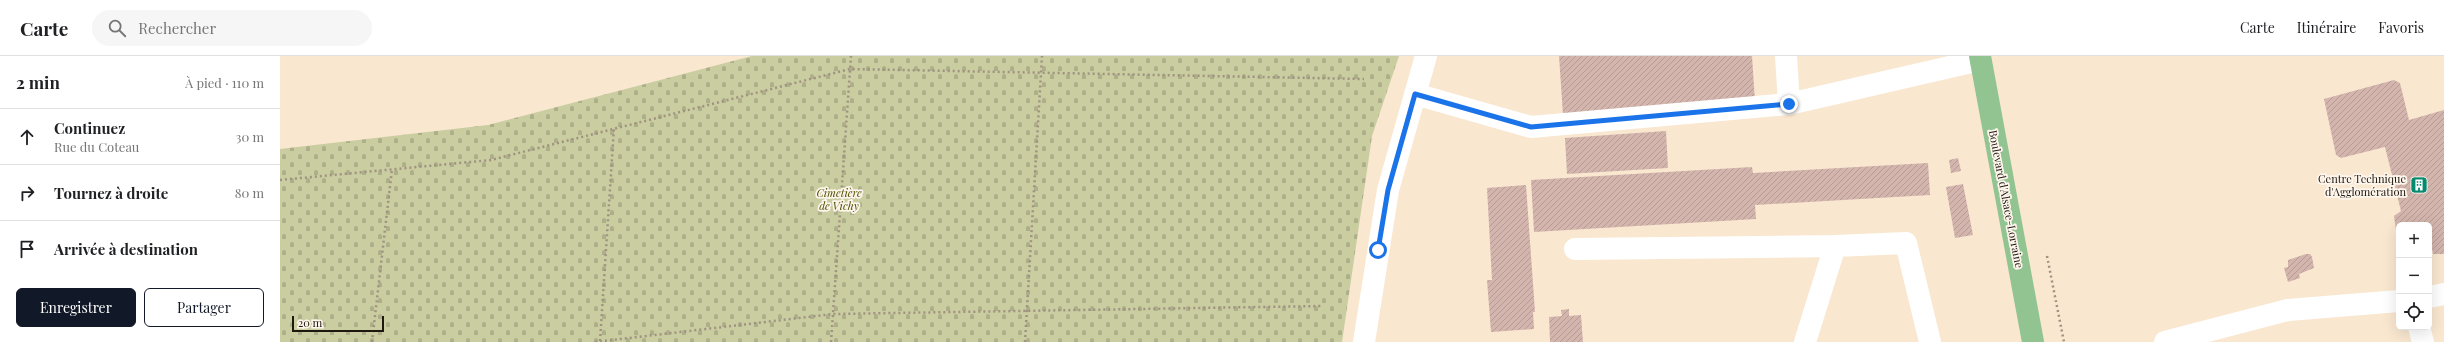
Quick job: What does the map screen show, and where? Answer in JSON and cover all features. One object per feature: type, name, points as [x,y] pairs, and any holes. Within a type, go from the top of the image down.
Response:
[{"type":"main road","name":"Boulevard d'Alsace-Lorraine","points":[[1980,58],[2033,342]]},
{"type":"street","points":[[1364,342],[1388,190],[1426,56]]},
{"type":"street","points":[[1786,56],[1789,104]]},
{"type":"street","points":[[1415,94],[1531,127],[1789,104],[1980,58]]},
{"type":"street","points":[[1575,249],[1834,246],[1906,243],[1930,342]]},
{"type":"street","points":[[1805,342],[1834,246]]},
{"type":"street","points":[[2432,296],[2444,294]]},
{"type":"street","points":[[2165,342],[2288,310],[2396,301]]},
{"type":"street","points":[[2420,330],[2423,342]]},
{"type":"path","points":[[831,342],[851,56]]},
{"type":"path","points":[[1025,342],[1042,56]]},
{"type":"path","points":[[280,180],[491,160],[850,69],[1364,79]]},
{"type":"path","points":[[600,342],[614,128]]},
{"type":"path","points":[[372,342],[392,169]]},
{"type":"path","points":[[595,342],[833,314],[1322,306]]},
{"type":"green space","name":"Cimetière de Vichy","points":[[752,56],[1399,56],[1372,136],[1342,342],[280,342],[280,149],[488,125]]},
{"type":"building","points":[[1559,56],[1752,56],[1755,102],[1563,115]]},
{"type":"building","name":"Centre Technique d'Agglomération","points":[[2394,80],[2400,83],[2409,120],[2444,110],[2444,254],[2433,254],[2432,222],[2396,222],[2396,230],[2394,216],[2401,211],[2385,147],[2341,158],[2336,155],[2324,99]]},
{"type":"building","points":[[1666,131],[1668,168],[1567,174],[1565,138]]},
{"type":"building","points":[[1958,158],[1961,171],[1951,173],[1949,160]]},
{"type":"building","points":[[1928,163],[1930,195],[1755,205],[1756,219],[1534,232],[1531,180],[1752,167],[1753,173]]},
{"type":"building","points":[[1963,184],[1973,235],[1955,238],[1946,187]]},
{"type":"building","points":[[1526,185],[1535,312],[1533,312],[1534,329],[1491,332],[1487,280],[1492,280],[1487,188]]},
{"type":"building","points":[[2310,254],[2312,257],[2314,268],[2299,274],[2300,278],[2288,282],[2284,268],[2288,267],[2288,260]]},
{"type":"building","points":[[1569,309],[1569,316],[1581,315],[1583,342],[1550,342],[1549,317],[1562,316],[1561,310]]},
{"type":"place","name":"Centre Technique d'Agglomération","points":[[2419,185]]},
{"type":"route","points":[[1378,250],[1388,190],[1415,94],[1531,127],[1789,104]]}]
